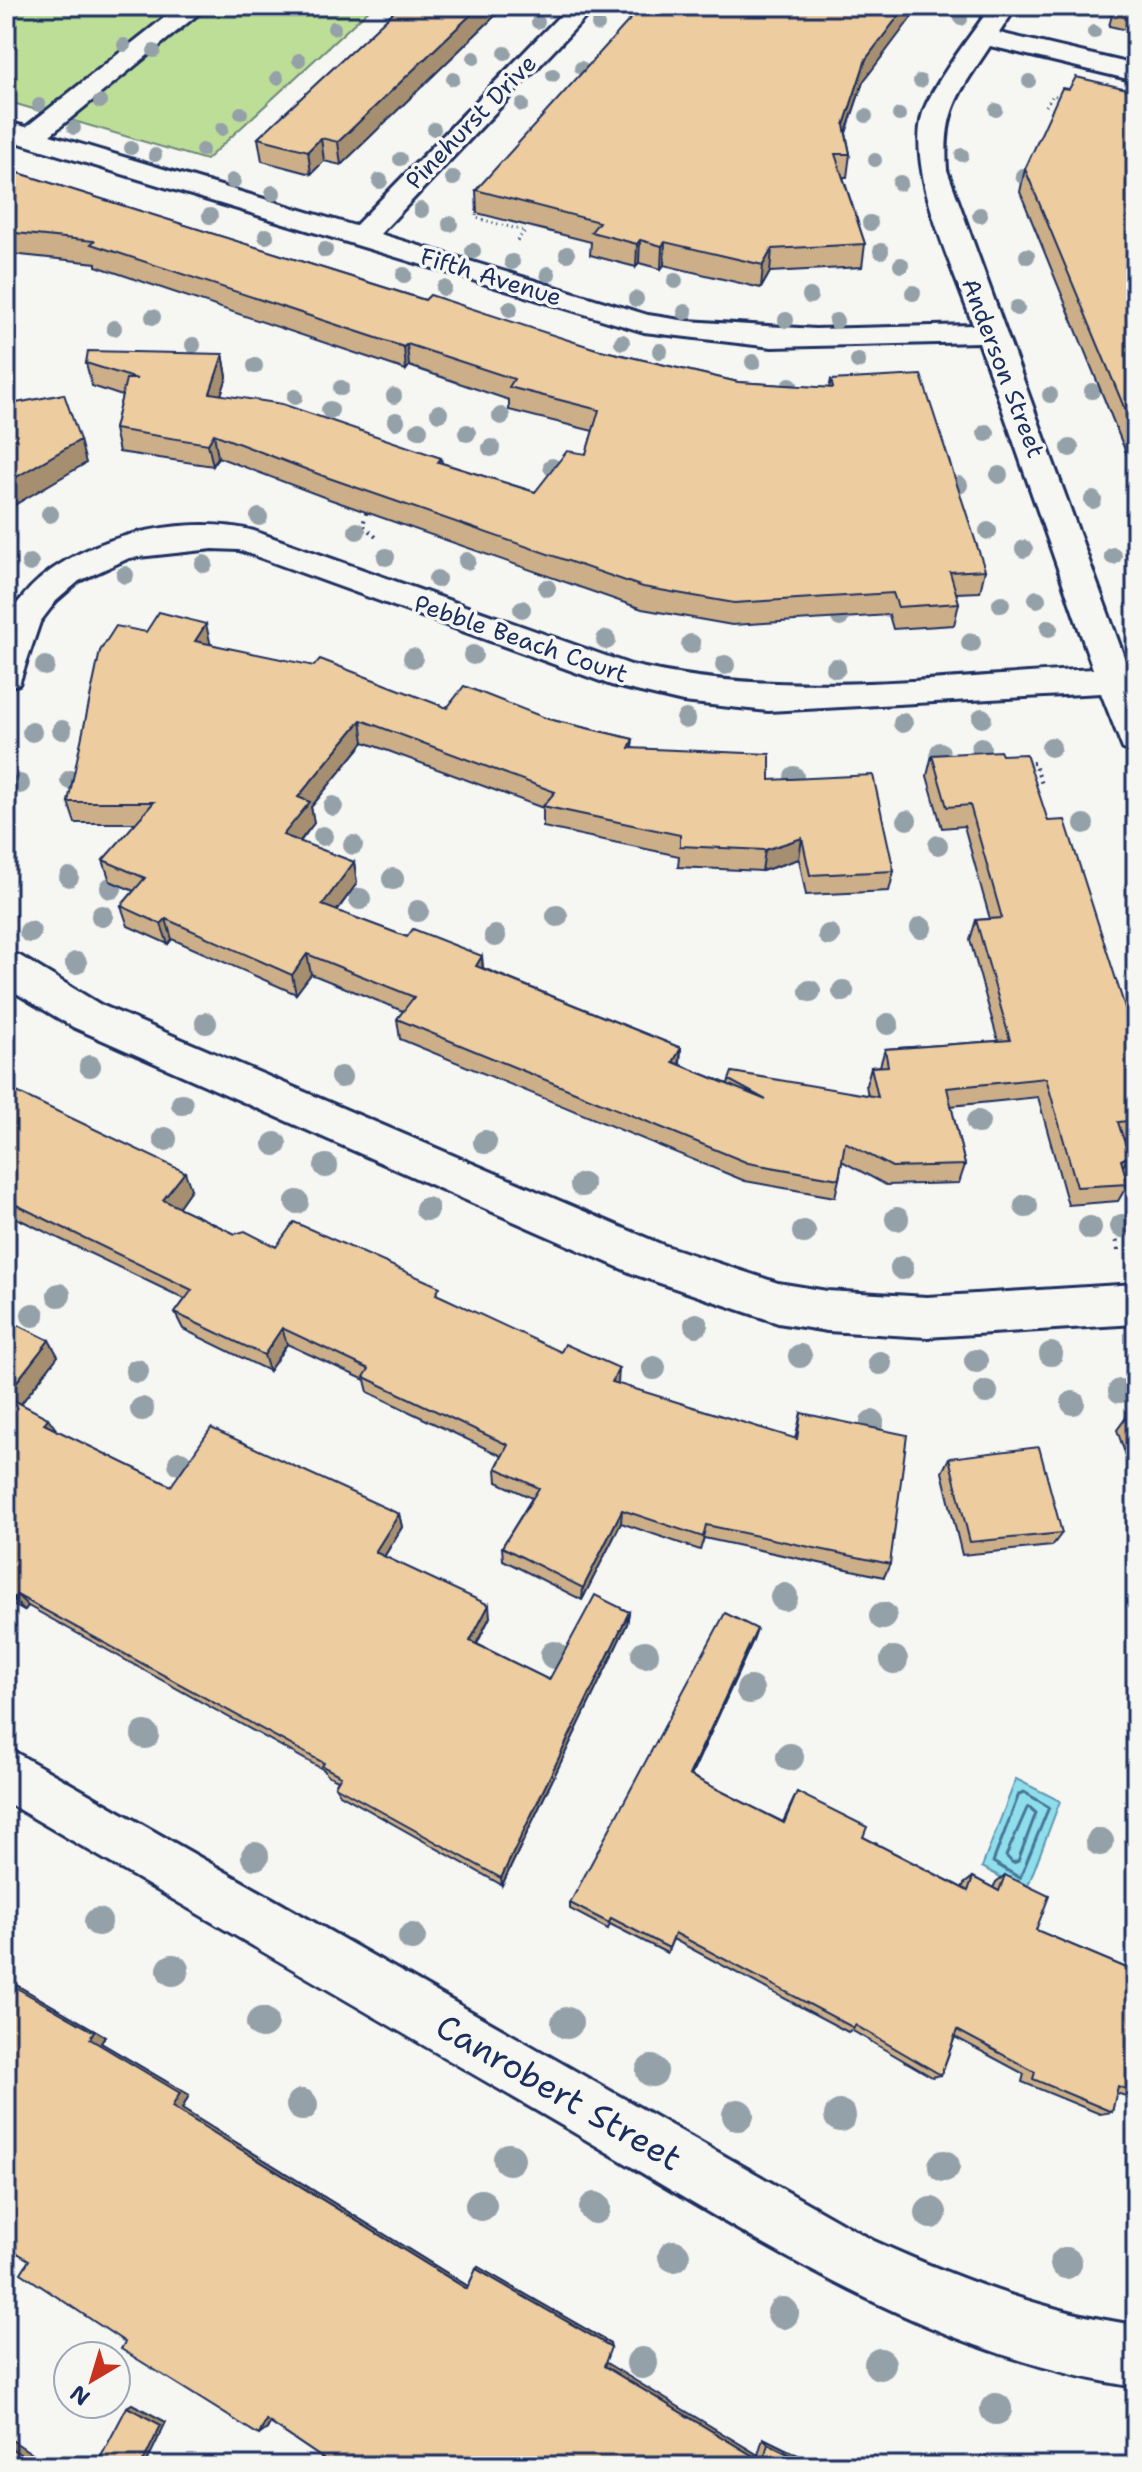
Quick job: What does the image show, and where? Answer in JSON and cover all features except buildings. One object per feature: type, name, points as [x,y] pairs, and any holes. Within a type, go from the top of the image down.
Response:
[{"type":"street","points":[[18,134],[195,6]]},
{"type":"street","name":"Pinehurst Drive","points":[[360,238],[583,6]]},
{"type":"street","name":"Anderson Street","points":[[1004,6],[945,91],[932,120],[933,170],[1136,740]]},
{"type":"street","points":[[984,37],[1136,73]]},
{"type":"street","name":"Fifth Avenue","points":[[18,134],[644,323],[719,337],[794,340],[989,333]]},
{"type":"street","name":"Pebble Beach Court","points":[[6,675],[25,618],[42,594],[69,573],[133,544],[210,537],[242,539],[624,676],[683,690],[804,698],[1114,680]]},
{"type":"street","points":[[6,967],[76,1011],[248,1086],[671,1269],[778,1303],[827,1311],[927,1317],[1136,1304]]},
{"type":"street","name":"Canrobert Street","points":[[6,1773],[853,2262],[931,2298],[1005,2325],[1136,2356]]},
{"type":"path","points":[[477,205],[476,218],[525,231],[506,253]]},
{"type":"path","points":[[369,505],[363,525],[378,539]]},
{"type":"path","points":[[437,721],[455,698],[466,702]]},
{"type":"path","points":[[1020,764],[1034,763],[1042,784]]},
{"type":"green space","points":[[6,6],[373,6],[206,160],[6,101]]},
{"type":"water","points":[[1016,1779],[1060,1801],[1026,1891],[982,1867]]}]
